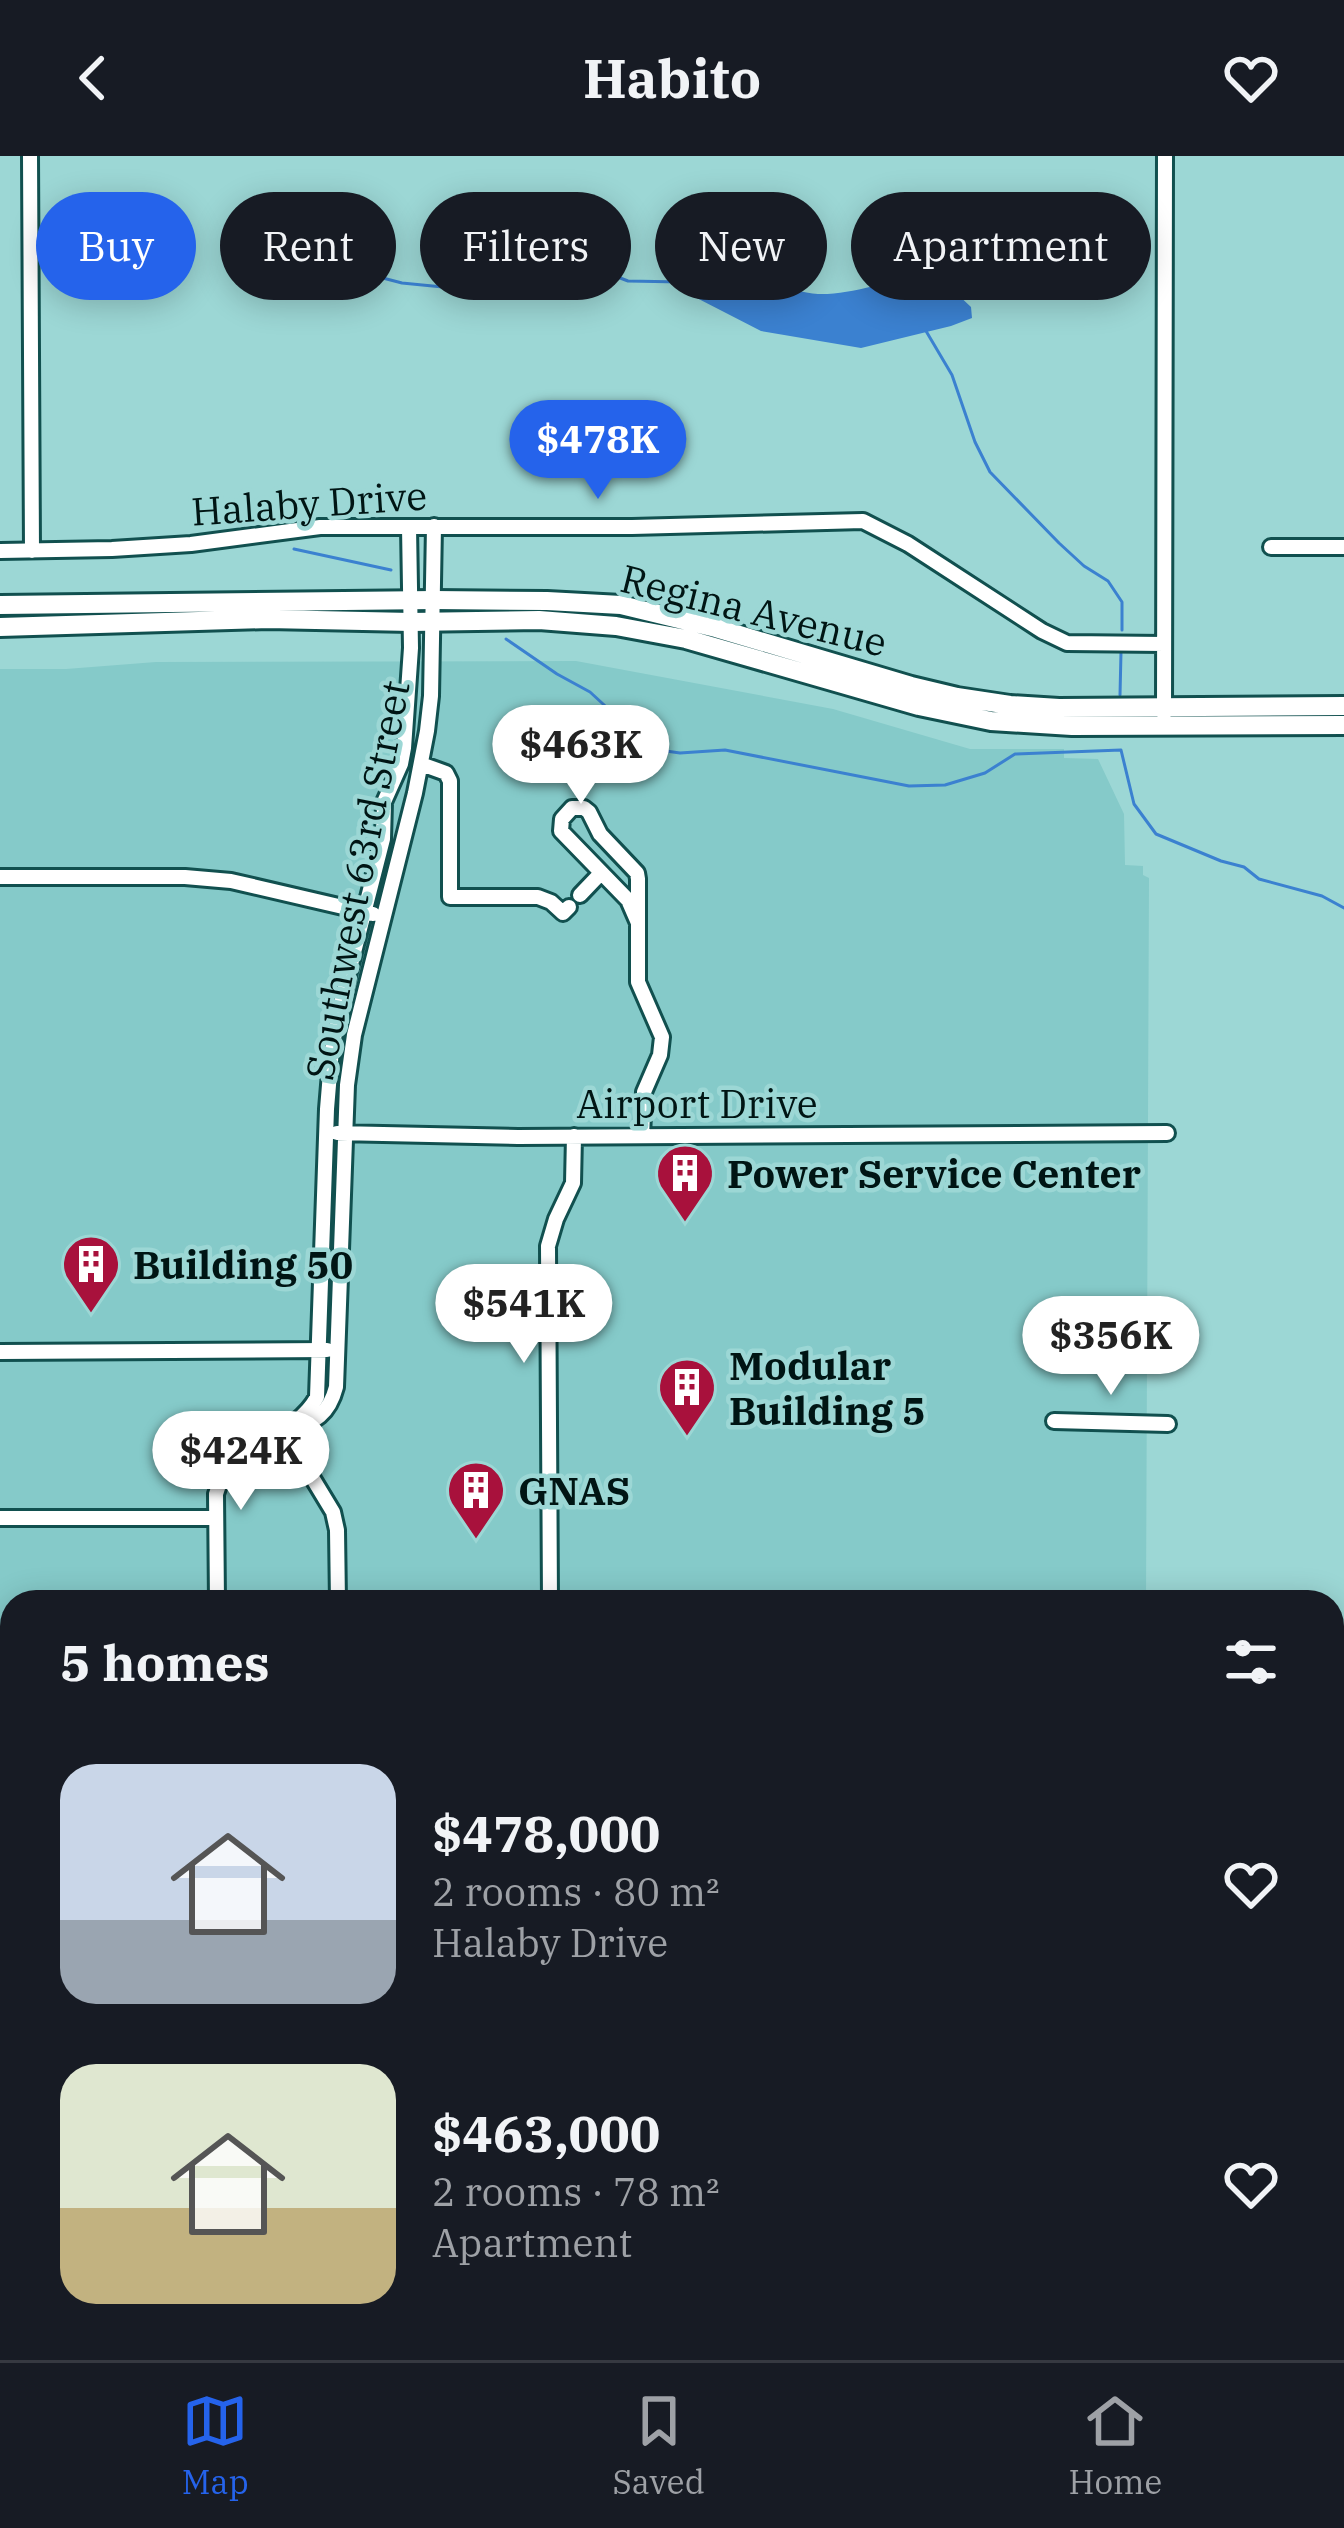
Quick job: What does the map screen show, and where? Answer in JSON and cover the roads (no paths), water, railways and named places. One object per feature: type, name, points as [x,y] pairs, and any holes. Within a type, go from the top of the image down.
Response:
[{"type":"main road","name":"Regina Avenue","points":[[0,604],[434,600],[621,605],[957,697],[1010,705],[1344,725]]},
{"type":"main road","name":"Regina Avenue","points":[[0,627],[268,619],[538,620],[616,626],[686,639],[958,716],[1072,726],[1344,706]]},
{"type":"street","points":[[30,156],[32,550]]},
{"type":"street","points":[[1164,716],[1165,156]]},
{"type":"street","name":"Halaby Drive","points":[[0,551],[191,544],[320,527],[863,521],[1066,643],[1164,644]]},
{"type":"street","name":"Southwest 63rd Street","points":[[217,1590],[220,1480],[238,1458],[310,1410],[317,1397],[332,1049],[383,839],[383,802],[401,764],[407,723],[409,526]]},
{"type":"street","name":"Southwest 63rd Street","points":[[284,1431],[321,1417],[336,1387],[347,1085],[354,1035],[421,764],[431,696],[434,526]]},
{"type":"street","points":[[1271,547],[1344,547]]},
{"type":"street","points":[[390,755],[403,739],[407,723]]},
{"type":"street","points":[[421,764],[446,773],[450,781],[450,897],[538,897],[571,905],[601,873]]},
{"type":"street","points":[[600,834],[584,808],[572,808],[560,824],[574,846],[628,900],[638,923]]},
{"type":"street","points":[[574,846],[586,832],[595,831],[638,873],[638,982],[662,1036],[660,1055],[644,1093],[643,1136]]},
{"type":"street","points":[[0,877],[231,881],[383,916]]},
{"type":"street","name":"Airport Drive","points":[[326,1134],[1167,1133]]},
{"type":"street","points":[[550,1590],[548,1246],[573,1184],[574,1136]]},
{"type":"street","points":[[0,1352],[338,1351]]},
{"type":"street","points":[[1054,1421],[1168,1424]]},
{"type":"street","points":[[284,1431],[333,1512],[338,1530],[338,1590]]},
{"type":"street","points":[[0,1518],[216,1518]]},
{"type":"waterway","points":[[396,281],[463,289],[583,268],[628,281],[655,282]]},
{"type":"waterway","points":[[926,331],[952,375],[990,472],[1059,543],[1108,581],[1122,602],[1122,630]]},
{"type":"waterway","points":[[294,549],[391,570]]},
{"type":"waterway","points":[[506,639],[590,692],[652,749],[680,753],[725,750],[909,786],[945,785],[985,773],[1015,754],[1121,750],[1134,804],[1156,834],[1244,867],[1259,879],[1322,896],[1344,908]]},
{"type":"waterway","points":[[1120,695],[1121,652]]},
{"type":"place","name":"Power Service Center","points":[[685,1224]]},
{"type":"place","name":"Building 50","points":[[91,1315]]},
{"type":"place","name":"Modular Building 5","points":[[687,1438]]},
{"type":"place","name":"GNAS","points":[[476,1541]]}]
